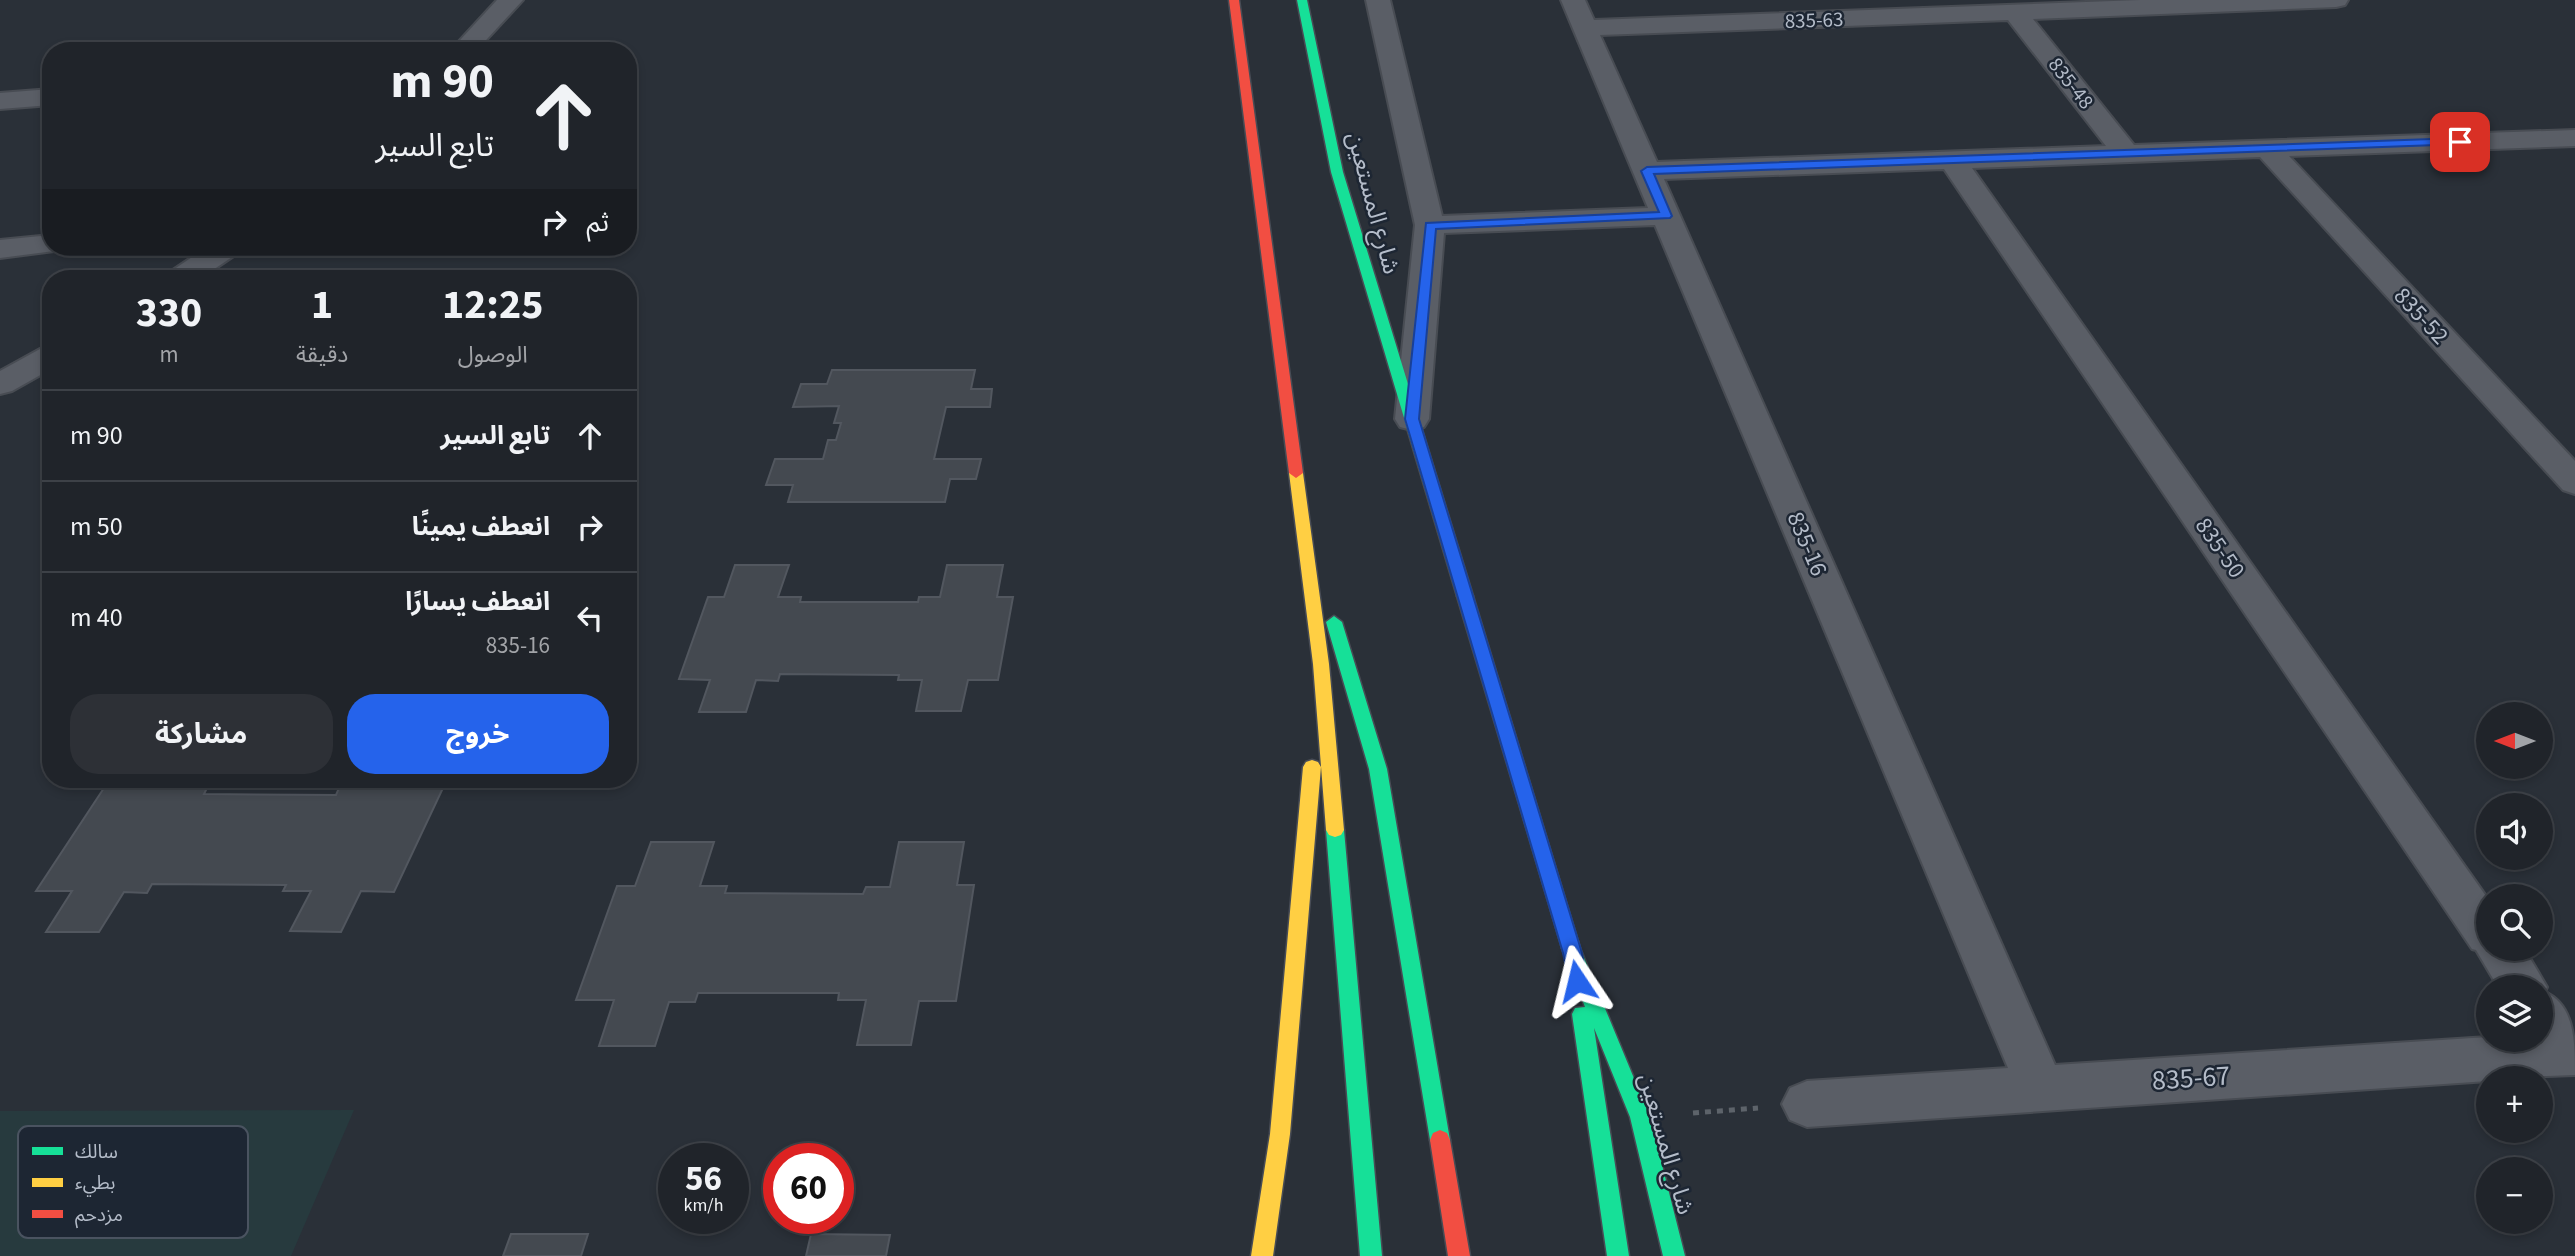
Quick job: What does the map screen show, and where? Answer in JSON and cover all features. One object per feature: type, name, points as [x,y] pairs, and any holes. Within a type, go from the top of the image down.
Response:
[{"type":"main road","points":[[1234,0],[1321,664],[1371,1256]]},
{"type":"main road","name":"شارع المستعين","points":[[1302,0],[1337,172],[1573,953],[1640,1117],[1674,1256]]},
{"type":"main road","points":[[1301,513],[1378,769],[1459,1256]]},
{"type":"main road","points":[[1262,1256],[1280,1133],[1321,664]]},
{"type":"main road","points":[[1573,953],[1618,1256]]},
{"type":"street","points":[[471,42],[511,0]]},
{"type":"street","points":[[1378,0],[1430,225],[1412,419]]},
{"type":"street","name":"835-63","points":[[1579,14],[2015,12],[2336,0]]},
{"type":"street","name":"835-48","points":[[2015,12],[2126,154]]},
{"type":"street","name":"835-16","points":[[1579,14],[2041,1087]]},
{"type":"street","points":[[0,101],[42,98]]},
{"type":"street","points":[[1647,171],[2575,138]]},
{"type":"street","points":[[2542,139],[2575,166]]},
{"type":"street","name":"835-52","points":[[2267,149],[2575,482]]},
{"type":"street","name":"835-50","points":[[1952,160],[2476,918]]},
{"type":"street","points":[[1430,225],[1666,216]]},
{"type":"street","points":[[0,249],[42,245]]},
{"type":"street","points":[[193,270],[214,256]]},
{"type":"street","points":[[0,384],[42,361]]},
{"type":"street","points":[[2553,1027],[2572,1053]]},
{"type":"street","name":"835-67","points":[[1807,1104],[2572,1053]]},
{"type":"path","points":[[1640,1117],[1807,1104]]},
{"type":"green space","points":[[354,1110],[291,1256],[0,1256],[0,1111]]},
{"type":"building","points":[[832,370],[975,370],[971,389],[992,389],[990,407],[946,407],[934,459],[981,459],[976,479],[950,479],[945,502],[788,502],[793,485],[766,485],[775,459],[823,459],[828,440],[836,440],[841,423],[834,423],[839,406],[793,407],[801,384],[827,384]]},
{"type":"building","points":[[735,565],[789,565],[778,597],[801,597],[800,602],[918,602],[919,597],[940,597],[947,565],[1003,565],[997,597],[1013,597],[998,680],[968,680],[961,711],[916,711],[922,680],[898,680],[899,675],[780,674],[778,681],[756,680],[746,712],[699,712],[710,680],[679,679],[708,597],[724,597]]},
{"type":"building","points":[[104,788],[207,788],[204,794],[336,795],[339,788],[443,788],[394,892],[361,891],[341,932],[290,931],[311,891],[283,891],[286,885],[152,884],[147,893],[124,892],[99,932],[46,932],[72,891],[36,891]]},
{"type":"building","points":[[651,842],[714,842],[700,886],[727,886],[725,893],[863,894],[866,887],[890,887],[899,842],[964,842],[957,885],[974,885],[956,1001],[919,1001],[911,1045],[857,1045],[866,1000],[838,1000],[839,993],[698,993],[695,1002],[669,1002],[655,1046],[599,1046],[614,1000],[576,1000],[617,886],[635,886]]},
{"type":"building","points":[[511,1234],[588,1234],[581,1256],[503,1256]]},
{"type":"building","points":[[811,1234],[890,1235],[886,1256],[806,1256]]},
{"type":"traffic: fast","points":[[1302,0],[1337,172],[1465,596]]},
{"type":"traffic: fast","points":[[1334,622],[1378,769],[1440,1140]]},
{"type":"traffic: fast","points":[[1335,830],[1371,1256]]},
{"type":"traffic: fast","points":[[1571,948],[1640,1117],[1674,1256]]},
{"type":"traffic: fast","points":[[1582,1014],[1618,1256]]},
{"type":"traffic: slow","points":[[1296,473],[1321,664],[1335,830]]},
{"type":"traffic: slow","points":[[1465,596],[1571,948]]},
{"type":"traffic: slow","points":[[1262,1256],[1280,1134],[1312,767]]},
{"type":"traffic: jam","points":[[1234,0],[1296,473]]},
{"type":"traffic: jam","points":[[1440,1140],[1459,1256]]},
{"type":"route","points":[[1577,981],[1573,953],[1412,419],[1430,225],[1666,216],[1647,171],[2460,142]]}]
